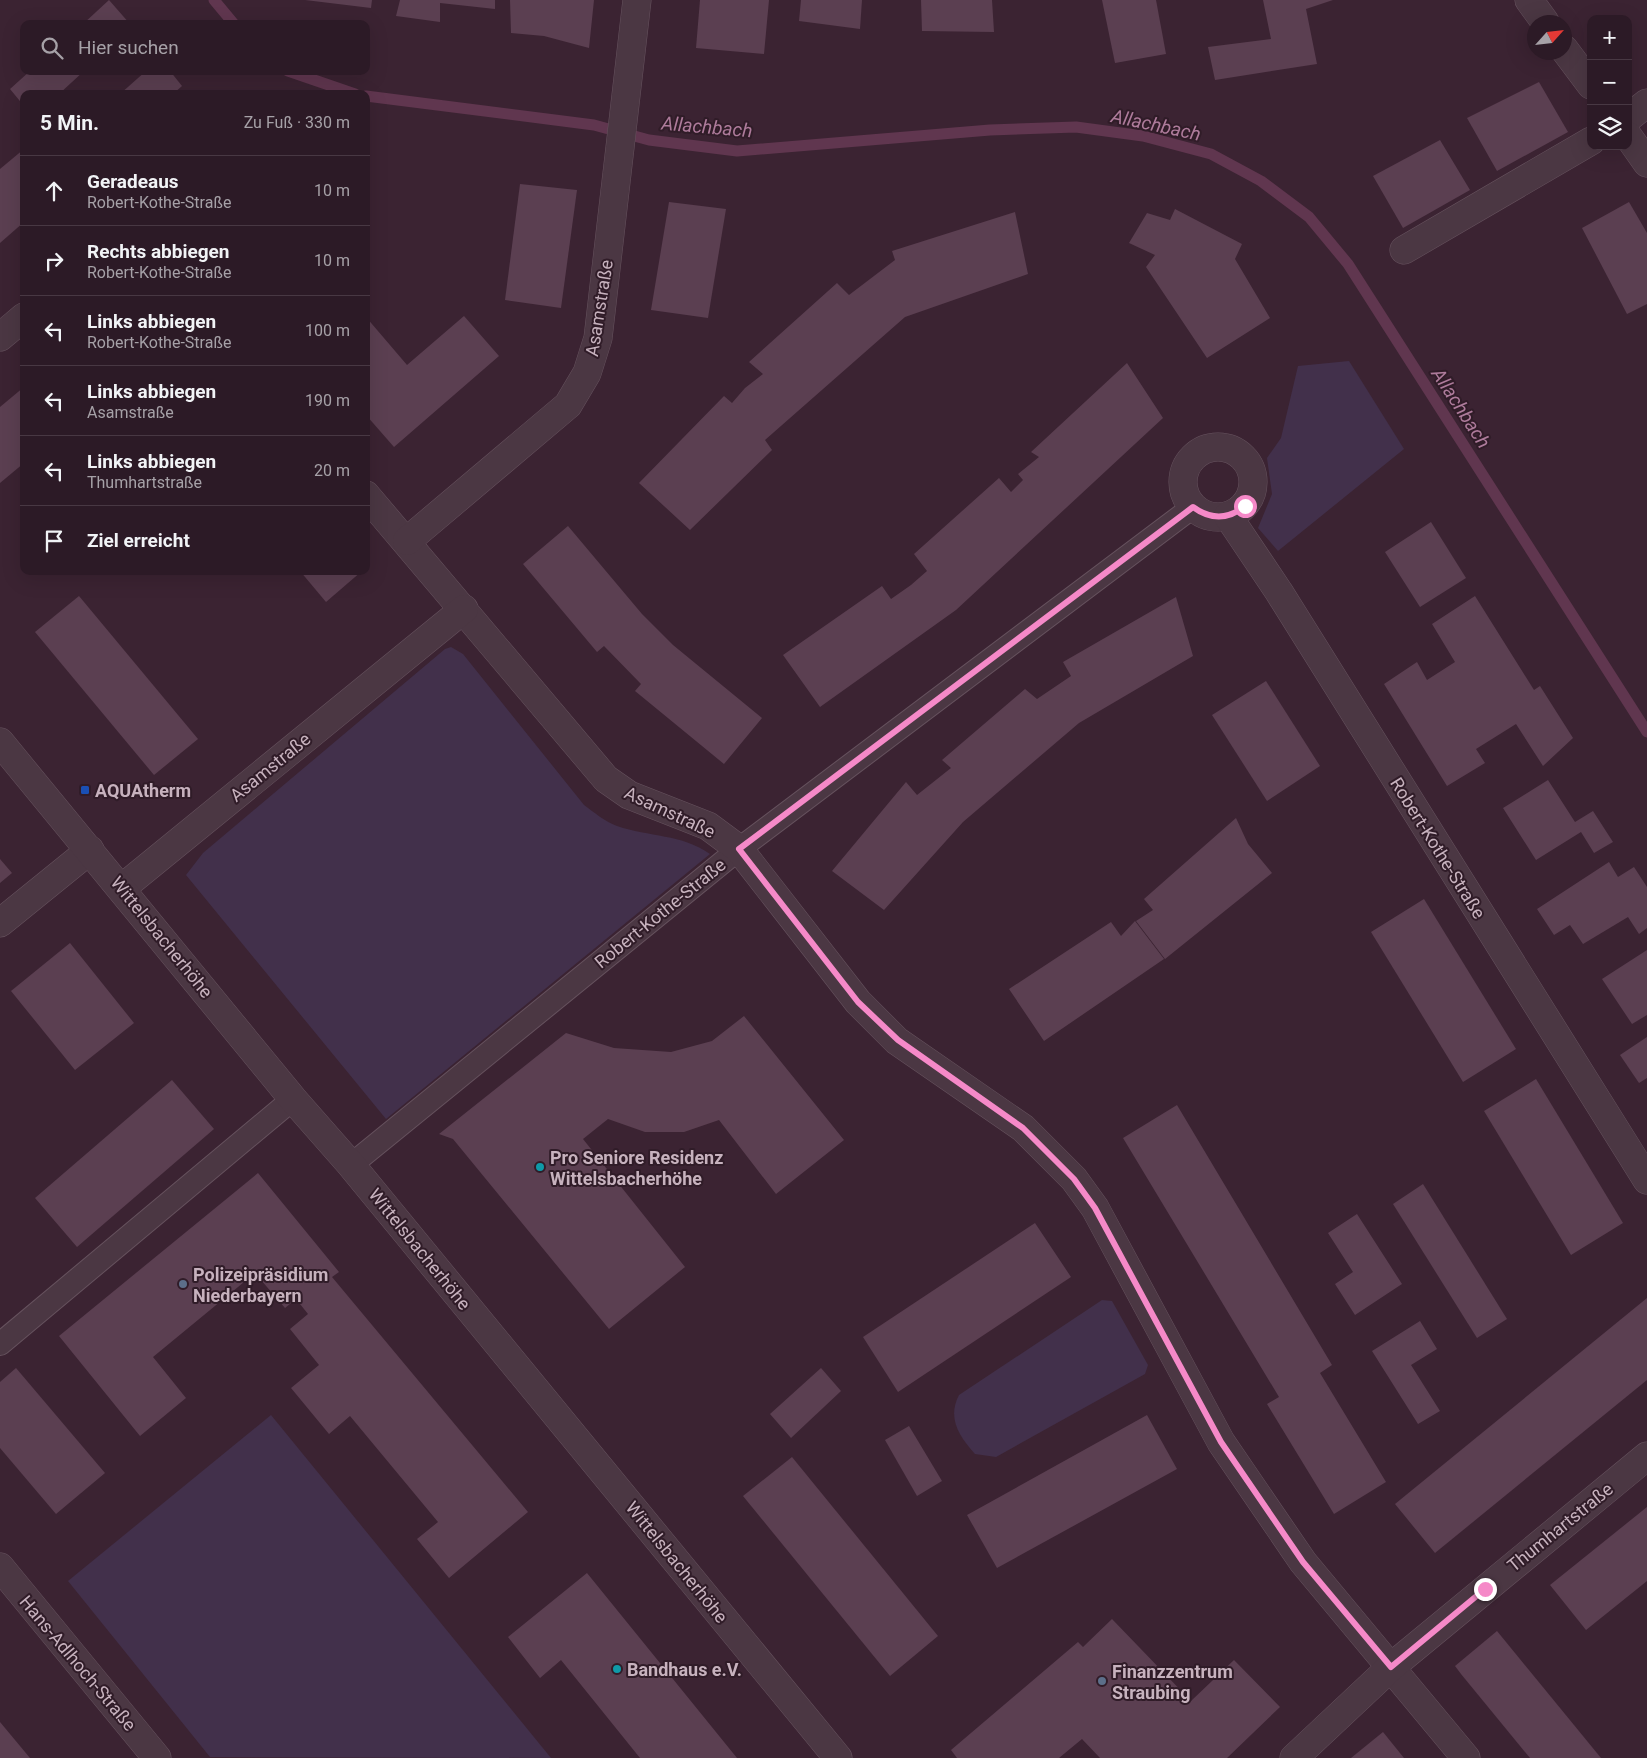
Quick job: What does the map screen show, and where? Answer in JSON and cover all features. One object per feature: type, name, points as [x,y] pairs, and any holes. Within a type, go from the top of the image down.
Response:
[{"type":"street","name":"Asamstraße","points":[[407,541],[568,405],[588,373],[598,338],[637,0]]},
{"type":"street","points":[[1528,0],[1540,15]]},
{"type":"street","points":[[1572,60],[1587,80]]},
{"type":"street","points":[[1632,115],[1647,103]]},
{"type":"street","points":[[1632,142],[1647,163]]},
{"type":"street","points":[[1404,250],[1587,144]]},
{"type":"street","points":[[0,337],[20,320]]},
{"type":"street","points":[[1214,446],[1236,450],[1251,466],[1254,477],[1248,501],[1237,512],[1228,516],[1209,516],[1193,507],[1183,487],[1183,476],[1187,465],[1203,450],[1214,446]]},
{"type":"street","name":"Asamstraße","points":[[370,499],[606,779],[629,795],[708,826],[739,849],[858,1002],[875,1020],[898,1040],[1023,1128],[1074,1179],[1095,1208],[1221,1442],[1303,1562],[1466,1758]]},
{"type":"street","name":"Robert-Kothe-Straße","points":[[1228,516],[1279,592],[1647,1180]]},
{"type":"street","name":"Asamstraße","points":[[122,888],[464,609]]},
{"type":"street","name":"Wittelsbacherhöhe","points":[[0,742],[122,888],[293,1099],[351,1165],[838,1758]]},
{"type":"street","points":[[0,923],[90,850]]},
{"type":"street","name":"Thumhartstraße","points":[[1294,1758],[1391,1667],[1647,1456]]},
{"type":"street","name":"Hans-Adlhoch-Straße","points":[[0,1567],[157,1758]]},
{"type":"lane","name":"Robert-Kothe-Straße","points":[[351,1165],[739,849],[1193,507]]},
{"type":"lane","points":[[0,1344],[293,1099]]},
{"type":"shaded area","points":[[1349,361],[1404,449],[1278,551],[1258,528],[1272,494],[1267,458],[1281,438],[1298,366]]},
{"type":"shaded area","points":[[451,647],[463,654],[584,805],[617,826],[677,839],[710,854],[386,1119],[186,875],[203,853],[445,649]]},
{"type":"shaded area","points":[[1102,1300],[1112,1301],[1148,1365],[1145,1374],[996,1457],[975,1454],[956,1426],[954,1411],[959,1395]]},
{"type":"shaded area","points":[[271,1415],[551,1758],[210,1757],[68,1581]]},
{"type":"building","points":[[109,0],[126,20],[87,20]]},
{"type":"building","points":[[305,0],[372,0],[371,8]]},
{"type":"building","points":[[400,0],[495,0],[495,9],[440,3],[440,22],[396,16]]},
{"type":"building","points":[[510,0],[594,0],[589,48],[544,36],[511,33]]},
{"type":"building","points":[[700,0],[769,0],[764,54],[696,48]]},
{"type":"building","points":[[801,0],[862,0],[860,29],[799,21]]},
{"type":"building","points":[[921,0],[992,0],[994,32],[922,31]]},
{"type":"building","points":[[1102,0],[1156,0],[1166,54],[1115,63]]},
{"type":"building","points":[[1263,0],[1333,0],[1306,9],[1317,64],[1215,80],[1208,47],[1271,39]]},
{"type":"building","points":[[26,75],[80,75],[63,90],[20,90],[20,101],[10,89]]},
{"type":"building","points":[[141,75],[173,75],[182,86],[178,90],[125,90]]},
{"type":"building","points":[[1539,82],[1568,132],[1497,171],[1467,118]]},
{"type":"building","points":[[1440,140],[1470,190],[1403,228],[1373,176]]},
{"type":"building","points":[[20,152],[20,226],[0,243],[0,169]]},
{"type":"building","points":[[520,184],[577,190],[561,308],[505,300]]},
{"type":"building","points":[[669,202],[726,209],[708,318],[651,310]]},
{"type":"building","points":[[1629,202],[1647,233],[1647,304],[1627,314],[1582,228]]},
{"type":"building","points":[[1175,209],[1242,244],[1235,259],[1270,318],[1207,358],[1146,267],[1155,255],[1129,243],[1147,213],[1170,220]]},
{"type":"building","points":[[1015,212],[1028,274],[905,317],[765,440],[772,450],[690,530],[639,483],[724,396],[732,403],[745,388],[763,374],[749,362],[837,283],[849,295],[895,260],[892,251]]},
{"type":"building","points":[[464,316],[499,356],[394,447],[370,420],[370,322],[407,365]]},
{"type":"building","points":[[1127,363],[1163,418],[956,610],[820,707],[783,655],[882,586],[891,599],[911,585],[927,571],[914,554],[999,478],[1011,492],[1023,480],[1018,474],[1039,457],[1031,452]]},
{"type":"building","points":[[20,390],[20,466],[0,483],[0,407]]},
{"type":"building","points":[[1431,522],[1466,578],[1420,607],[1385,552]]},
{"type":"building","points":[[568,526],[642,614],[673,645],[762,718],[724,764],[635,691],[641,684],[604,646],[597,652],[523,564]]},
{"type":"building","points":[[303,575],[357,575],[326,602]]},
{"type":"building","points":[[79,596],[198,739],[154,775],[35,632]]},
{"type":"building","points":[[1475,596],[1534,690],[1540,686],[1573,738],[1543,766],[1516,724],[1476,749],[1485,763],[1447,786],[1384,684],[1417,662],[1427,680],[1455,662],[1432,624]]},
{"type":"building","points":[[1176,597],[1193,656],[1079,723],[963,822],[884,910],[832,871],[906,782],[917,795],[951,768],[942,760],[1025,689],[1037,699],[1071,676],[1063,662]]},
{"type":"building","points":[[1266,681],[1320,766],[1267,801],[1212,715]]},
{"type":"building","points":[[1548,780],[1575,822],[1593,811],[1613,842],[1594,853],[1581,832],[1536,860],[1503,808]]},
{"type":"building","points":[[1236,818],[1248,844],[1272,873],[1165,959],[1136,921],[1153,910],[1144,899]]},
{"type":"building","points":[[0,859],[12,873],[0,883]]},
{"type":"building","points":[[1609,862],[1618,877],[1634,867],[1647,887],[1647,928],[1639,934],[1628,917],[1583,944],[1570,925],[1554,935],[1537,909]]},
{"type":"building","points":[[1424,899],[1516,1049],[1463,1082],[1371,932]]},
{"type":"building","points":[[1135,921],[1164,959],[1044,1041],[1009,989],[1111,922],[1121,936]]},
{"type":"building","points":[[70,943],[134,1023],[75,1070],[11,991]]},
{"type":"building","points":[[1647,950],[1647,1015],[1632,1024],[1602,979]]},
{"type":"building","name":"Pro Seniore Residenz Wittelsbacherhöhe","points":[[744,1016],[844,1140],[776,1194],[719,1120],[684,1132],[645,1132],[608,1119],[583,1139],[685,1267],[609,1329],[453,1139],[439,1134],[566,1033],[614,1048],[671,1052],[712,1041]]},
{"type":"building","points":[[1647,1037],[1647,1078],[1639,1083],[1620,1055]]},
{"type":"building","points":[[1536,1079],[1623,1223],[1571,1255],[1484,1111]]},
{"type":"building","points":[[172,1080],[214,1129],[77,1247],[35,1198]]},
{"type":"building","points":[[1177,1105],[1332,1365],[1320,1373],[1386,1482],[1334,1514],[1267,1404],[1279,1397],[1123,1138]]},
{"type":"building","points":[[258,1173],[339,1272],[332,1277],[528,1512],[449,1578],[417,1539],[438,1522],[350,1416],[329,1434],[291,1388],[319,1365],[290,1329],[308,1314],[296,1299],[285,1308],[255,1273],[153,1357],[186,1398],[140,1436],[59,1336]]},
{"type":"building","points":[[1423,1184],[1507,1319],[1477,1338],[1393,1204]]},
{"type":"building","points":[[1357,1214],[1402,1284],[1355,1315],[1335,1284],[1353,1272],[1328,1233]]},
{"type":"building","points":[[1035,1223],[1071,1277],[898,1392],[863,1337]]},
{"type":"building","points":[[1647,1298],[1647,1380],[1435,1553],[1395,1504]]},
{"type":"building","points":[[1420,1321],[1437,1349],[1411,1365],[1440,1411],[1418,1424],[1372,1351]]},
{"type":"building","points":[[16,1368],[105,1473],[56,1514],[0,1448],[0,1382]]},
{"type":"building","points":[[821,1368],[841,1391],[791,1438],[770,1414]]},
{"type":"building","points":[[1147,1415],[1177,1469],[997,1568],[967,1515]]},
{"type":"building","points":[[909,1426],[942,1481],[917,1496],[885,1440]]},
{"type":"building","points":[[792,1457],[938,1636],[890,1676],[743,1496]]},
{"type":"building","points":[[1647,1507],[1647,1581],[1586,1630],[1550,1585]]},
{"type":"building","name":"Bandhaus e.V.","points":[[587,1573],[737,1758],[640,1758],[561,1660],[540,1678],[508,1637]]},
{"type":"building","name":"Finanzzentrum Straubing","points":[[1112,1619],[1191,1701],[1234,1660],[1280,1707],[1227,1758],[1100,1758],[1082,1739],[1059,1758],[957,1758],[951,1750],[1078,1642],[1083,1647]]},
{"type":"building","points":[[1497,1631],[1601,1758],[1530,1758],[1461,1674],[1455,1666]]},
{"type":"building","points":[[0,1722],[30,1758],[0,1758]]},
{"type":"building","points":[[1383,1732],[1404,1758],[1351,1758]]},
{"type":"waterway","name":"Allachbach","points":[[214,0],[231,20]]},
{"type":"waterway","name":"Allachbach","points":[[300,75],[343,90]]},
{"type":"waterway","name":"Allachbach","points":[[370,97],[594,125],[649,140],[737,151],[990,130],[1076,127],[1143,136],[1211,154],[1261,181],[1309,217],[1348,264],[1647,732]]},
{"type":"place","name":"AQUAtherm","points":[[85,790]]},
{"type":"place","name":"Pro Seniore Residenz Wittelsbacherhöhe","points":[[540,1167]]},
{"type":"place","name":"Polizeipräsidium Niederbayern","points":[[183,1284]]},
{"type":"place","name":"Bandhaus e.V.","points":[[617,1669]]},
{"type":"place","name":"Finanzzentrum Straubing","points":[[1102,1681]]},
{"type":"route","points":[[1245,506],[1228,516],[1218,517],[1209,516],[1193,507],[739,849],[858,1002],[875,1020],[898,1040],[1023,1128],[1074,1179],[1095,1208],[1221,1442],[1303,1562],[1391,1667],[1485,1589]]}]
